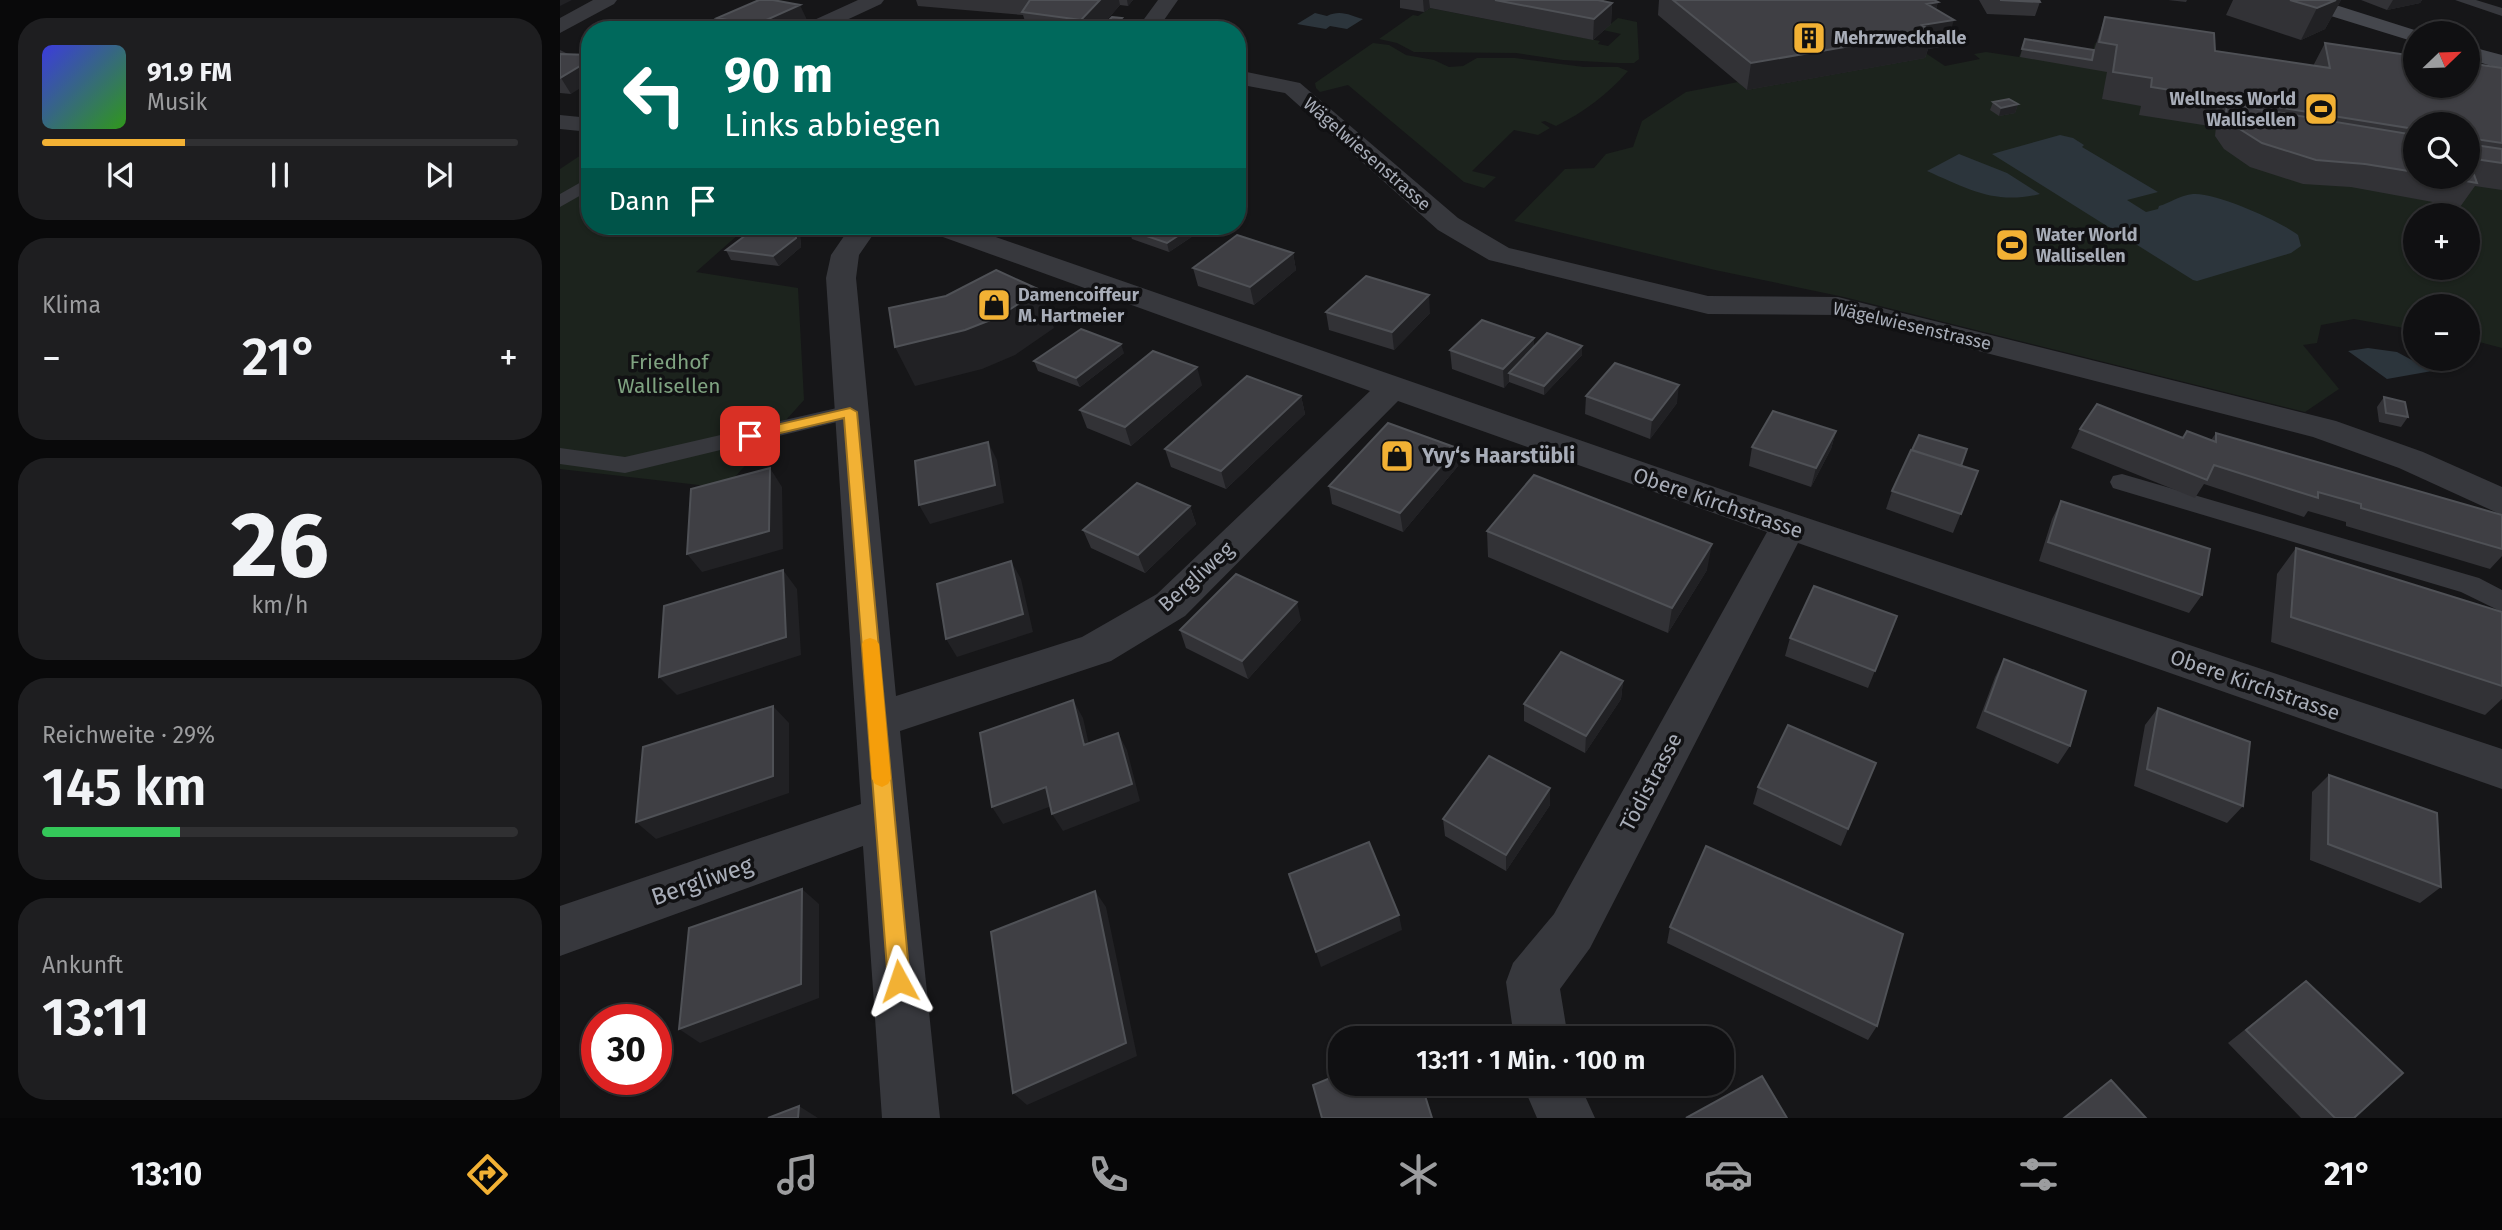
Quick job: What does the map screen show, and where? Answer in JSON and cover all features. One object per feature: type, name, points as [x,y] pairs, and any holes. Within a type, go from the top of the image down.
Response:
[{"type":"main road","points":[[2299,0],[2403,32]]},
{"type":"main road","points":[[2480,56],[2502,62]]},
{"type":"street","points":[[560,27],[607,0]]},
{"type":"street","points":[[828,21],[874,0]]},
{"type":"street","points":[[1152,21],[1167,0]]},
{"type":"street","name":"Wägelwiesenstrasse","points":[[1246,79],[1292,88],[1448,224],[1499,254],[1708,305],[1838,306],[2324,429],[2411,460],[2502,502]]},
{"type":"street","points":[[560,122],[581,124]]},
{"type":"street","points":[[859,235],[845,256],[841,278],[850,412],[911,1118]]},
{"type":"street","name":"Obere Kirchstrasse","points":[[964,235],[1391,389],[1788,527],[2502,769]]},
{"type":"street","name":"Bergliweg","points":[[877,720],[1096,649],[1132,631],[1171,605],[1391,389]]},
{"type":"street","name":"Tödistrasse","points":[[1539,1026],[1532,982],[1572,931],[1788,527]]},
{"type":"street","name":"Bergliweg","points":[[560,931],[884,817]]},
{"type":"street","points":[[1556,1096],[1566,1118]]},
{"type":"lane","points":[[2462,0],[2502,12]]},
{"type":"lane","points":[[560,202],[581,188]]},
{"type":"lane","points":[[560,456],[625,465],[850,412]]},
{"type":"lane","points":[[2122,482],[2470,585],[2502,602]]},
{"type":"green space","points":[[1430,8],[1600,41],[1598,44],[1608,46],[1621,34],[1603,30],[1618,18],[1637,22],[1639,59],[1634,63],[1618,63],[1563,60],[1516,53],[1414,52],[1397,43],[1379,39],[1413,15],[1418,16]]},
{"type":"green space","points":[[1373,43],[1389,45],[1406,55],[1434,60],[1449,67],[1463,66],[1477,58],[1515,58],[1584,67],[1618,67],[1628,71],[1595,102],[1556,126],[1541,122],[1550,128],[1538,135],[1514,130],[1472,171],[1496,177],[1484,188],[1464,182],[1348,85],[1320,92],[1316,88],[1315,83]]},
{"type":"green space","name":"Water World Wallisellen","points":[[2095,43],[2403,85],[2403,98],[2480,98],[2480,95],[2502,98],[2502,348],[2480,342],[2480,294],[2403,294],[2403,328],[2354,319],[2321,325],[2317,343],[2303,345],[2339,389],[2305,412],[1844,297],[1715,270],[1514,221],[1565,169],[1594,168],[1606,154],[1633,147],[1642,121],[1686,92],[1738,82],[1747,90],[1924,58],[1921,50],[1945,66],[1980,59],[1974,54],[1986,52],[2019,57],[2023,47],[2091,58]]},
{"type":"green space","name":"Friedhof Wallisellen","points":[[581,155],[581,235],[738,235],[696,272],[798,288],[804,400],[725,488],[560,469],[560,169]]},
{"type":"shaded area","points":[[1315,13],[1327,16],[1341,13],[1363,19],[1347,29],[1297,24]]},
{"type":"shaded area","points":[[2060,135],[2073,138],[2084,145],[2082,147],[2158,192],[2127,200],[2146,212],[2193,194],[2217,198],[2278,223],[2298,235],[2301,246],[2291,253],[2193,280],[1992,154]]},
{"type":"shaded area","points":[[1959,154],[2007,173],[2040,194],[2009,198],[1995,196],[1969,189],[1927,171]]},
{"type":"shaded area","points":[[2368,348],[2397,352],[2403,355],[2403,371],[2432,371],[2387,379],[2348,351]]},
{"type":"building","points":[[759,0],[800,5],[764,21],[717,18]]},
{"type":"building","points":[[1030,0],[1100,0],[1081,20],[1022,12]]},
{"type":"building","points":[[1495,0],[1598,0],[1612,3],[1594,19]]},
{"type":"building","points":[[1673,0],[1934,0],[1938,2],[1927,4],[1954,20],[1922,25],[1932,32],[1751,63]]},
{"type":"building","points":[[2000,0],[2039,0],[2040,2]]},
{"type":"building","points":[[2290,0],[2336,0],[2317,8]]},
{"type":"building","points":[[1112,17],[1122,18],[1119,21],[1108,21]]},
{"type":"building","points":[[2105,17],[2214,33],[2215,51],[2330,68],[2325,43],[2403,54],[2403,98],[2480,98],[2480,65],[2502,68],[2502,143],[2480,140],[2480,112],[2403,112],[2403,127],[2151,87],[2152,78],[2113,72],[2117,45],[2099,42]]},
{"type":"building","points":[[2025,39],[2094,50],[2092,60],[2022,49]]},
{"type":"building","points":[[560,54],[581,55],[581,65],[560,78]]},
{"type":"building","points":[[2009,99],[2018,104],[2001,108],[1993,102]]},
{"type":"building","points":[[2227,104],[2403,133],[2403,170],[2316,160],[2262,143],[2235,126],[2226,113]]},
{"type":"building","points":[[2480,146],[2502,149],[2502,163],[2480,160]]},
{"type":"building","points":[[746,235],[796,235],[796,238],[773,256],[726,250]]},
{"type":"building","points":[[1144,235],[1179,235],[1167,243]]},
{"type":"building","points":[[1237,235],[1293,253],[1250,287],[1193,268]]},
{"type":"building","points":[[996,270],[1040,290],[998,317],[965,330],[895,347],[889,308],[946,296]]},
{"type":"building","points":[[1366,276],[1429,295],[1392,332],[1326,312]]},
{"type":"building","points":[[1482,320],[1534,338],[1503,369],[1450,350]]},
{"type":"building","points":[[1081,329],[1121,344],[1076,378],[1034,361]]},
{"type":"building","points":[[1547,333],[1582,346],[1544,386],[1509,373]]},
{"type":"building","points":[[1153,351],[1197,367],[1125,427],[1080,410]]},
{"type":"building","points":[[1615,363],[1679,385],[1652,420],[1586,396]]},
{"type":"building","points":[[1247,376],[1301,396],[1221,471],[1165,449]]},
{"type":"building","points":[[2384,397],[2405,402],[2408,417],[2386,413]]},
{"type":"building","points":[[2097,404],[2183,438],[2187,431],[2216,442],[2216,433],[2502,515],[2502,549],[2361,508],[2361,504],[2318,492],[2318,498],[2214,465],[2207,480],[2080,429]]},
{"type":"building","points":[[1773,411],[1836,431],[1816,468],[1752,447]]},
{"type":"building","points":[[1388,423],[1457,448],[1400,513],[1329,486]]},
{"type":"building","points":[[1919,435],[1967,449],[1961,466],[1912,450]]},
{"type":"building","points":[[988,442],[995,485],[919,505],[915,461]]},
{"type":"building","points":[[1911,450],[1978,471],[1961,514],[1892,491]]},
{"type":"building","points":[[770,468],[769,531],[687,554],[691,489]]},
{"type":"building","points":[[1534,475],[1712,544],[1672,608],[1487,531]]},
{"type":"building","points":[[1137,483],[1190,506],[1138,555],[1083,530]]},
{"type":"building","points":[[2061,501],[2210,549],[2202,595],[2048,542]]},
{"type":"building","points":[[2296,548],[2502,612],[2502,686],[2291,617]]},
{"type":"building","points":[[1011,561],[1023,614],[946,639],[937,584]]},
{"type":"building","points":[[783,570],[786,637],[659,677],[664,606]]},
{"type":"building","points":[[1236,574],[1297,602],[1242,661],[1180,630]]},
{"type":"building","points":[[1814,586],[1897,616],[1875,671],[1790,638]]},
{"type":"building","points":[[1561,652],[1623,681],[1586,736],[1524,704]]},
{"type":"building","points":[[2004,659],[2086,691],[2070,746],[1985,711]]},
{"type":"building","points":[[1073,700],[1084,745],[1118,733],[1132,784],[1052,814],[1046,787],[992,807],[980,733]]},
{"type":"building","points":[[773,706],[773,776],[636,822],[643,747]]},
{"type":"building","points":[[2158,708],[2250,742],[2243,806],[2147,769]]},
{"type":"building","points":[[1788,725],[1876,763],[1848,829],[1758,787]]},
{"type":"building","points":[[1489,756],[1550,788],[1506,855],[1443,819]]},
{"type":"building","points":[[2329,775],[2437,813],[2441,887],[2328,844]]},
{"type":"building","points":[[1369,842],[1399,915],[1316,952],[1289,874]]},
{"type":"building","points":[[1706,846],[1903,934],[1877,1026],[1670,927]]},
{"type":"building","points":[[802,889],[801,984],[679,1029],[689,928]]},
{"type":"building","points":[[1095,891],[1126,1043],[1013,1093],[991,932]]},
{"type":"building","points":[[2306,981],[2403,1073],[2354,1118],[2335,1118],[2246,1030]]},
{"type":"building","points":[[1762,1076],[1787,1118],[1686,1118],[1726,1096],[1734,1096],[1734,1091]]},
{"type":"building","points":[[1328,1079],[1328,1096],[1425,1096],[1432,1118],[1322,1118],[1313,1085]]},
{"type":"building","points":[[2111,1080],[2146,1118],[2064,1118]]},
{"type":"building","points":[[799,1106],[798,1118],[768,1118]]},
{"type":"slow traffic","points":[[870,644],[882,779]]},
{"type":"place","name":"Mehrzweckhalle","points":[[1809,38]]},
{"type":"place","name":"Wellness World Wallisellen","points":[[2321,109]]},
{"type":"place","name":"Water World Wallisellen","points":[[2012,245]]},
{"type":"place","name":"Damencoiffeur M. Hartmeier","points":[[994,305]]},
{"type":"place","name":"Yvy‘s Haarstübli","points":[[1397,456]]},
{"type":"route","points":[[750,436],[850,412],[899,981]]}]
